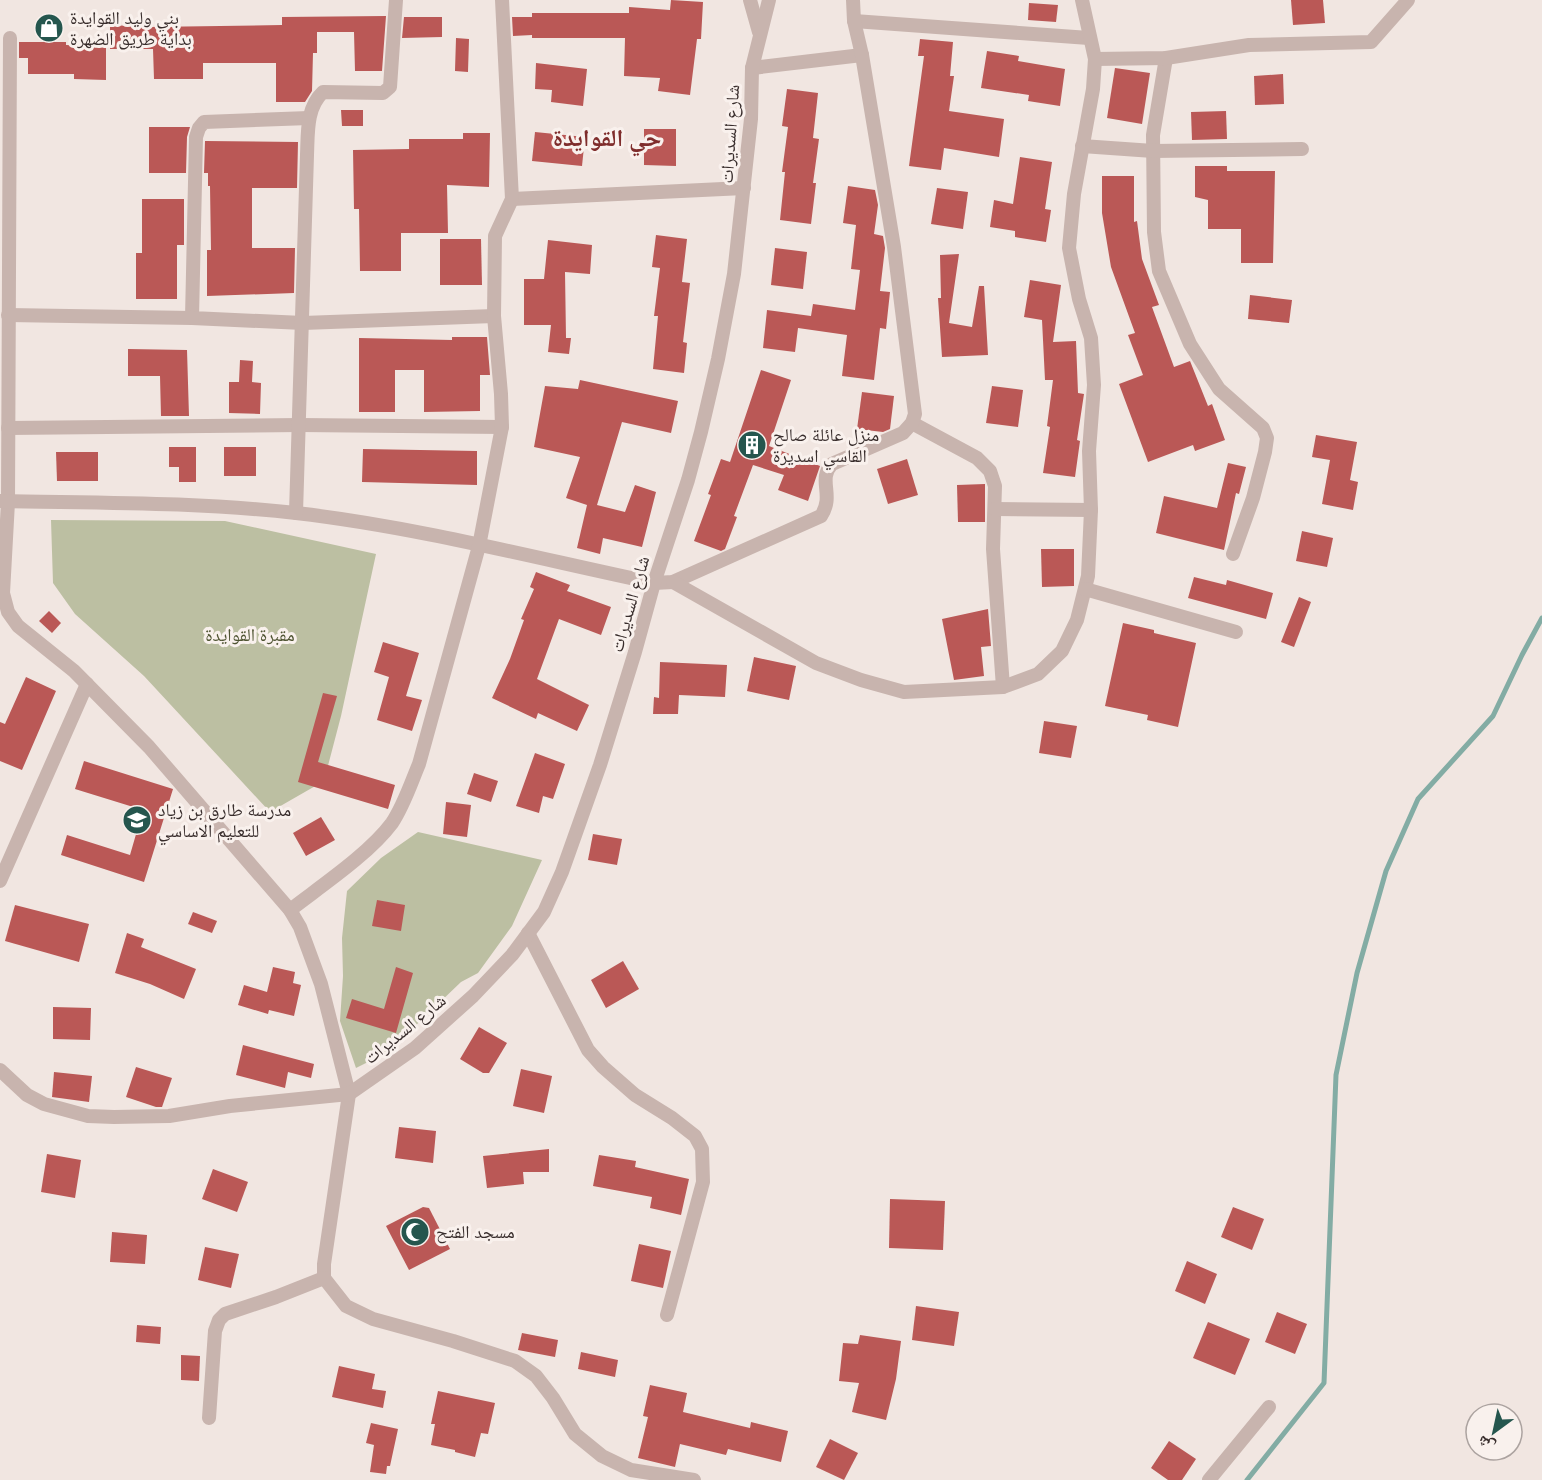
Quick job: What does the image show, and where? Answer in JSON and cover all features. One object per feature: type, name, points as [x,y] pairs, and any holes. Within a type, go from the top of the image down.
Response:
[{"type":"street","points":[[296,513],[309,118],[316,98],[323,92],[383,93],[390,87],[396,0]]},
{"type":"street","points":[[290,910],[372,845],[392,822],[419,764],[479,546],[501,427],[501,394],[494,316],[495,236],[512,200],[502,0]]},
{"type":"street","name":"شارع السديرات","points":[[750,0],[759,34]]},
{"type":"street","name":"شارع السديرات","points":[[349,1094],[415,1048],[473,996],[512,955],[544,912],[562,872],[600,765],[654,584],[688,480],[711,392],[734,274],[751,119],[752,68],[769,0]]},
{"type":"street","points":[[4,502],[177,504],[296,513],[397,528],[654,584],[673,582],[820,516],[826,507],[828,498],[824,479],[826,470],[832,464],[903,433],[912,423],[915,414],[894,247],[862,55],[854,21],[853,0]]},
{"type":"street","points":[[673,582],[816,663],[861,680],[904,692],[1003,687],[1038,674],[1062,651],[1077,620],[1088,576],[1091,510],[1089,451],[1095,385],[1091,338],[1079,299],[1068,248],[1074,194],[1093,89],[1095,59],[1082,0]]},
{"type":"street","points":[[1095,59],[1166,58],[1249,45],[1371,42],[1408,0]]},
{"type":"street","points":[[854,21],[1089,38]]},
{"type":"street","points":[[10,39],[4,295],[8,315],[8,428],[3,593],[8,612],[25,633],[74,671],[149,747],[290,910],[300,927],[321,984],[349,1094],[324,1264],[324,1278],[346,1306],[373,1319],[515,1361],[536,1376],[553,1398],[575,1434],[602,1456],[631,1470],[694,1480]]},
{"type":"street","points":[[752,68],[862,55]]},
{"type":"street","points":[[1166,58],[1153,135],[1154,232],[1159,271],[1190,344],[1219,389],[1263,428],[1267,438],[1254,498],[1233,554]]},
{"type":"street","points":[[192,318],[196,137],[199,128],[204,122],[309,118]]},
{"type":"street","points":[[1082,146],[1153,151],[1302,149]]},
{"type":"street","points":[[512,200],[744,188]]},
{"type":"street","points":[[8,315],[192,318],[303,323],[494,316]]},
{"type":"street","points":[[912,423],[977,458],[990,471],[995,486],[994,559],[1003,687]]},
{"type":"street","points":[[8,428],[300,425],[501,427]]},
{"type":"street","points":[[995,509],[1091,510]]},
{"type":"street","points":[[1085,589],[1236,632]]},
{"type":"street","points":[[0,881],[87,684]]},
{"type":"street","points":[[528,933],[588,1050],[603,1067],[635,1095],[672,1118],[695,1136],[702,1149],[704,1182],[667,1315]]},
{"type":"street","points":[[0,1070],[27,1095],[44,1104],[88,1116],[114,1118],[169,1116],[230,1106],[349,1094]]},
{"type":"street","points":[[209,1418],[215,1331],[219,1320],[225,1314],[324,1278]]},
{"type":"street","points":[[1209,1480],[1269,1407]]},
{"type":"green space","name":"مقبرة القوايدة","points":[[51,520],[225,521],[376,554],[341,716],[324,781],[270,812],[144,676],[75,614],[53,583]]},
{"type":"green space","points":[[418,832],[542,860],[512,926],[478,973],[461,982],[388,1052],[356,1068],[340,1021],[343,976],[342,938],[347,891],[381,858]]},
{"type":"building","points":[[671,0],[703,2],[701,39],[697,39],[690,95],[658,91],[660,78],[624,76],[625,38],[513,36],[512,17],[532,17],[532,13],[629,13],[629,7],[670,10]]},
{"type":"building","points":[[1291,0],[1323,0],[1325,23],[1293,25]]},
{"type":"building","points":[[1029,3],[1058,5],[1056,22],[1028,20]]},
{"type":"building","points":[[386,16],[382,71],[355,71],[354,32],[317,32],[317,53],[313,53],[312,91],[305,102],[276,102],[276,63],[203,63],[203,79],[154,79],[153,49],[110,49],[110,25],[149,27],[282,25],[282,17]]},
{"type":"building","points":[[404,17],[442,17],[442,37],[402,38]]},
{"type":"building","points":[[456,38],[469,39],[468,72],[455,71]]},
{"type":"building","points":[[920,39],[953,42],[950,76],[954,76],[949,111],[1004,119],[999,157],[944,148],[941,170],[909,166],[924,56],[918,56]]},
{"type":"building","points":[[19,42],[66,42],[66,45],[106,46],[106,80],[74,79],[74,74],[28,74],[28,58],[19,58]]},
{"type":"building","points":[[987,51],[1019,56],[1018,61],[1065,69],[1060,106],[1028,101],[1029,95],[981,88]]},
{"type":"building","points":[[536,63],[587,69],[583,106],[551,102],[552,90],[535,89]]},
{"type":"building","points":[[1115,68],[1150,73],[1142,124],[1107,118]]},
{"type":"building","points":[[1283,74],[1284,104],[1255,105],[1254,76]]},
{"type":"building","points":[[787,89],[818,93],[813,138],[819,139],[813,183],[816,183],[811,224],[780,220],[785,172],[782,172],[788,127],[782,126]]},
{"type":"building","points":[[341,110],[363,110],[363,126],[342,126]]},
{"type":"building","points":[[1226,111],[1227,139],[1192,140],[1191,112]]},
{"type":"building","points":[[149,127],[190,127],[187,137],[186,173],[149,173]]},
{"type":"building","points":[[644,129],[676,129],[676,166],[644,165]]},
{"type":"building","points":[[535,132],[585,137],[582,166],[532,161]]},
{"type":"building","points":[[463,133],[490,133],[489,187],[447,185],[448,233],[401,233],[401,271],[360,271],[359,209],[354,209],[353,150],[409,149],[409,139],[463,139]]},
{"type":"building","points":[[205,141],[298,142],[297,188],[252,188],[252,248],[295,248],[294,293],[207,296],[207,250],[211,250],[210,186],[208,186],[208,173],[204,173]]},
{"type":"building","points":[[1020,157],[1052,162],[1045,209],[1051,210],[1046,242],[1015,237],[1015,231],[990,227],[994,200],[1013,204]]},
{"type":"building","points":[[1195,166],[1227,166],[1227,171],[1275,171],[1273,263],[1241,263],[1241,229],[1208,229],[1208,200],[1195,197]]},
{"type":"building","points":[[1102,176],[1134,176],[1134,222],[1137,221],[1142,259],[1159,305],[1152,307],[1174,367],[1190,361],[1208,406],[1212,404],[1225,440],[1195,451],[1193,445],[1148,462],[1119,384],[1143,375],[1128,335],[1135,333],[1111,267],[1102,213]]},
{"type":"building","points":[[848,186],[875,190],[878,205],[874,234],[883,236],[885,248],[880,291],[890,292],[886,329],[880,328],[874,380],[842,376],[847,335],[798,328],[795,352],[763,348],[767,310],[811,316],[813,304],[855,310],[860,270],[851,269],[856,225],[843,223]]},
{"type":"building","points":[[937,188],[968,192],[963,229],[931,224]]},
{"type":"building","points":[[142,199],[184,199],[184,245],[177,245],[177,299],[136,299],[136,253],[142,253]]},
{"type":"building","points":[[656,235],[687,239],[682,282],[690,283],[683,342],[687,343],[684,373],[653,369],[658,316],[654,316],[660,268],[652,267]]},
{"type":"building","points":[[440,239],[481,239],[482,285],[440,285]]},
{"type":"building","points":[[548,240],[592,245],[590,274],[565,272],[566,338],[571,338],[569,354],[548,352],[551,325],[524,325],[524,279],[544,279]]},
{"type":"building","points":[[775,248],[807,252],[803,289],[771,285]]},
{"type":"building","points":[[959,254],[949,323],[972,327],[979,286],[984,286],[988,355],[942,357],[938,298],[941,298],[940,255]]},
{"type":"building","points":[[1030,280],[1061,285],[1053,342],[1076,341],[1078,393],[1084,394],[1077,440],[1080,441],[1075,477],[1043,473],[1050,427],[1047,426],[1053,380],[1045,380],[1042,320],[1024,317]]},
{"type":"building","points":[[1250,295],[1292,300],[1289,323],[1248,319]]},
{"type":"building","points":[[452,337],[487,337],[490,375],[480,375],[480,411],[424,412],[424,370],[395,370],[395,412],[359,412],[359,338],[452,340]]},
{"type":"building","points":[[128,349],[187,350],[189,416],[161,416],[160,376],[128,376]]},
{"type":"building","points":[[240,360],[253,361],[252,382],[261,383],[260,414],[229,413],[229,382],[239,382]]},
{"type":"building","points":[[761,370],[791,380],[769,446],[820,466],[808,501],[778,490],[784,475],[753,465],[734,516],[737,517],[725,549],[721,551],[694,541],[721,459],[730,462]]},
{"type":"building","points":[[580,380],[678,401],[671,433],[622,422],[597,505],[625,512],[635,485],[656,492],[642,547],[603,538],[600,554],[577,548],[587,505],[566,498],[580,457],[534,447],[545,386],[578,389]]},
{"type":"building","points":[[992,386],[1023,390],[1018,427],[986,423]]},
{"type":"building","points":[[862,392],[894,396],[890,429],[883,432],[857,429]]},
{"type":"building","points":[[1316,435],[1357,442],[1350,480],[1358,482],[1353,510],[1322,504],[1330,460],[1312,457]]},
{"type":"building","points":[[169,447],[196,447],[196,482],[179,482],[179,467],[169,467]]},
{"type":"building","points":[[224,447],[256,447],[256,476],[224,476]]},
{"type":"building","points":[[363,449],[477,451],[477,485],[362,482]]},
{"type":"building","points":[[56,452],[98,452],[98,481],[57,481]]},
{"type":"building","points":[[907,459],[918,495],[888,504],[877,469]]},
{"type":"building","points":[[1228,463],[1246,467],[1239,494],[1236,493],[1224,550],[1156,533],[1164,496],[1217,508]]},
{"type":"building","points":[[985,484],[985,522],[958,522],[957,485]]},
{"type":"building","points":[[1302,531],[1333,538],[1327,567],[1296,561]]},
{"type":"building","points":[[1041,549],[1074,549],[1074,586],[1042,587]]},
{"type":"building","points":[[536,572],[570,585],[567,591],[611,607],[601,635],[559,619],[537,679],[589,705],[577,731],[538,713],[536,719],[492,698],[510,659],[524,620],[521,619],[534,589],[530,587]]},
{"type":"building","points":[[1194,577],[1226,585],[1227,580],[1273,593],[1266,619],[1188,598]]},
{"type":"building","points":[[1299,597],[1311,602],[1294,647],[1281,642]]},
{"type":"building","points":[[988,609],[991,646],[981,647],[984,676],[954,680],[942,619]]},
{"type":"building","points":[[49,611],[61,623],[52,633],[39,621]]},
{"type":"building","points":[[1123,623],[1196,643],[1178,727],[1147,720],[1148,715],[1105,706]]},
{"type":"building","points":[[383,642],[419,653],[406,696],[422,700],[412,731],[377,720],[389,677],[374,672]]},
{"type":"building","points":[[754,657],[796,666],[789,700],[747,691]]},
{"type":"building","points":[[660,662],[727,665],[725,697],[679,695],[678,714],[653,714],[654,697],[659,698]]},
{"type":"building","points":[[26,677],[56,691],[22,770],[0,761],[0,722],[5,724]]},
{"type":"building","points":[[323,693],[337,696],[318,762],[395,785],[388,809],[298,782]]},
{"type":"building","points":[[1044,721],[1077,726],[1071,758],[1039,753]]},
{"type":"building","points":[[535,753],[565,764],[553,799],[543,796],[539,813],[516,806]]},
{"type":"building","points":[[84,761],[173,789],[144,882],[61,855],[67,835],[130,855],[143,810],[75,789]]},
{"type":"building","points":[[474,773],[498,781],[491,802],[467,794]]},
{"type":"building","points":[[446,802],[471,805],[467,837],[443,834]]},
{"type":"building","points":[[321,817],[335,840],[306,856],[293,833]]},
{"type":"building","points":[[593,834],[622,839],[617,865],[588,860]]},
{"type":"building","points":[[377,900],[405,905],[401,931],[372,926]]},
{"type":"building","points":[[15,905],[89,924],[79,962],[5,941]]},
{"type":"building","points":[[193,912],[217,921],[212,933],[188,924]]},
{"type":"building","points":[[127,933],[144,939],[141,947],[196,969],[184,999],[150,984],[115,973]]},
{"type":"building","points":[[623,961],[639,989],[606,1008],[591,980]]},
{"type":"building","points":[[273,967],[295,972],[293,983],[301,985],[294,1016],[269,1010],[268,1014],[238,1005],[244,985],[267,992]]},
{"type":"building","points":[[396,967],[413,973],[396,1033],[346,1018],[352,999],[384,1009]]},
{"type":"building","points":[[53,1007],[91,1008],[90,1040],[53,1039]]},
{"type":"building","points":[[479,1027],[507,1043],[489,1073],[483,1073],[460,1059]]},
{"type":"building","points":[[243,1045],[314,1064],[311,1078],[288,1072],[285,1088],[236,1075]]},
{"type":"building","points":[[136,1067],[172,1078],[162,1107],[126,1097]]},
{"type":"building","points":[[521,1069],[552,1076],[544,1113],[513,1106]]},
{"type":"building","points":[[54,1072],[92,1076],[89,1102],[52,1097]]},
{"type":"building","points":[[399,1127],[436,1131],[433,1163],[395,1158]]},
{"type":"building","points":[[549,1149],[549,1172],[523,1172],[524,1184],[487,1188],[483,1156]]},
{"type":"building","points":[[47,1154],[81,1160],[75,1198],[41,1192]]},
{"type":"building","points":[[599,1155],[636,1161],[635,1167],[689,1179],[681,1215],[650,1208],[652,1197],[593,1186]]},
{"type":"building","points":[[213,1169],[248,1182],[237,1212],[202,1199]]},
{"type":"building","points":[[890,1199],[945,1201],[943,1250],[889,1248]]},
{"type":"building","points":[[423,1207],[429,1208],[450,1249],[409,1270],[386,1226]]},
{"type":"building","points":[[1233,1207],[1264,1219],[1252,1250],[1221,1237]]},
{"type":"building","points":[[112,1232],[147,1235],[145,1264],[110,1262]]},
{"type":"building","points":[[639,1244],[671,1251],[663,1288],[631,1281]]},
{"type":"building","points":[[205,1247],[239,1254],[231,1288],[198,1280]]},
{"type":"building","points":[[1187,1261],[1217,1274],[1205,1304],[1175,1291]]},
{"type":"building","points":[[916,1306],[959,1312],[954,1346],[912,1340]]},
{"type":"building","points":[[1277,1312],[1307,1324],[1295,1354],[1265,1342]]},
{"type":"building","points":[[1208,1322],[1250,1339],[1235,1375],[1193,1358]]},
{"type":"building","points":[[137,1325],[161,1327],[160,1344],[136,1342]]},
{"type":"building","points":[[522,1333],[558,1340],[555,1357],[518,1350]]},
{"type":"building","points":[[860,1335],[901,1341],[896,1379],[886,1420],[852,1412],[859,1383],[839,1381],[843,1343],[858,1344]]},
{"type":"building","points":[[581,1352],[618,1360],[615,1377],[578,1369]]},
{"type":"building","points":[[181,1355],[200,1356],[199,1381],[181,1380]]},
{"type":"building","points":[[339,1366],[375,1374],[372,1389],[386,1391],[383,1408],[332,1397]]},
{"type":"building","points":[[650,1385],[687,1393],[683,1412],[750,1428],[751,1422],[788,1431],[781,1462],[728,1449],[726,1455],[680,1444],[675,1467],[638,1458],[648,1417],[643,1416]]},
{"type":"building","points":[[438,1391],[495,1403],[488,1434],[481,1433],[475,1457],[431,1445],[435,1424],[431,1424]]},
{"type":"building","points":[[371,1423],[398,1429],[390,1466],[387,1466],[386,1474],[370,1472],[374,1445],[366,1443]]},
{"type":"building","points":[[830,1439],[858,1453],[844,1480],[816,1467]]},
{"type":"building","points":[[1169,1441],[1196,1459],[1182,1480],[1168,1480],[1151,1468]]},
{"type":"waterway","points":[[1247,1480],[1324,1383],[1336,1075],[1357,973],[1386,871],[1418,799],[1493,716],[1542,618]]},
{"type":"place","name":"بني وليد القوايدة بداية طريق الضهرة","points":[[49,28]]},
{"type":"place","name":"منزل عائلة صالح القاسي اسديرة","points":[[752,445]]},
{"type":"place","name":"مدرسة طارق بن زياد للتعليم الاساسي","points":[[137,820]]},
{"type":"place","name":"مسجد الفتح","points":[[415,1232]]},
{"type":"district","name":"حي القوايدة","points":[[607,138]]}]
